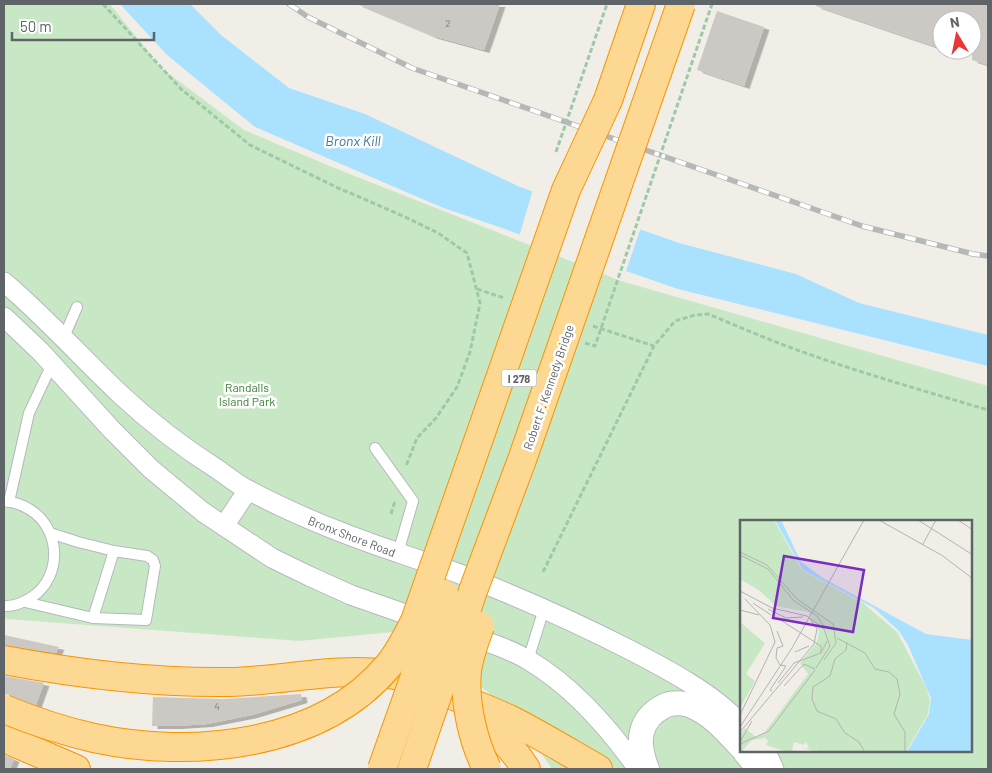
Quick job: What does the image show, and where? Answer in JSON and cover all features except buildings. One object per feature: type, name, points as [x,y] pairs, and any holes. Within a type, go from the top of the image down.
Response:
[{"type":"highway","name":"I 278","points":[[382,769],[583,194],[608,100],[641,4]]},
{"type":"highway","name":"Robert F. Kennedy Bridge","points":[[412,769],[474,588],[523,457],[681,4]]},
{"type":"highway","points":[[4,709],[66,731],[95,738],[155,746],[211,745],[239,742],[293,730],[336,710],[373,682],[400,650],[414,620],[566,190],[608,100]]},
{"type":"highway","points":[[487,769],[478,748],[471,718],[467,670],[473,645],[490,598],[523,457]]},
{"type":"highway","points":[[4,660],[94,674],[162,681],[231,682],[346,673],[388,674],[426,684],[462,704],[479,717],[545,738],[598,769]]},
{"type":"highway","points":[[501,725],[526,769]]},
{"type":"highway","points":[[4,738],[76,769]]},
{"type":"highway","points":[[4,754],[40,769]]},
{"type":"street","name":"Bronx Shore Road","points":[[4,282],[64,338],[115,390],[154,425],[248,490],[303,517],[463,575],[544,609],[635,652],[702,691],[740,723]]},
{"type":"street","points":[[4,317],[29,340],[112,430],[151,469],[224,526],[272,558],[351,595],[493,644],[528,660],[552,676],[594,714],[638,769]]},
{"type":"street","points":[[52,364],[64,338]]},
{"type":"street","points":[[224,526],[248,490]]},
{"type":"street","points":[[647,769],[640,746],[644,724],[649,716],[667,704],[677,703],[698,709],[720,725],[740,746]]},
{"type":"street","points":[[746,753],[759,769]]},
{"type":"street","points":[[765,753],[774,769]]},
{"type":"lane","points":[[64,338],[77,307]]},
{"type":"lane","points":[[4,606],[8,607],[25,602],[38,593],[48,580],[54,564],[55,548],[50,533],[42,519],[30,509],[15,502],[6,502],[29,413],[52,364]]},
{"type":"lane","points":[[375,448],[413,501],[398,553]]},
{"type":"lane","points":[[25,602],[93,618],[146,620],[155,566],[153,560],[146,556],[114,551],[50,533]]},
{"type":"lane","points":[[93,618],[114,551]]},
{"type":"lane","points":[[528,660],[544,609]]},
{"type":"path","points":[[103,4],[180,89],[250,145],[336,187],[438,233],[467,253],[480,303],[470,352],[457,387],[436,418],[417,438],[408,458],[391,514]]},
{"type":"path","points":[[556,153],[608,4]]},
{"type":"path","points":[[577,340],[595,346],[712,4]]},
{"type":"path","points":[[543,572],[654,346],[675,321],[694,315],[708,314],[803,352],[988,410]]},
{"type":"green space","name":"Randalls Island Park","points":[[4,4],[110,4],[160,67],[244,130],[332,167],[621,281],[988,386],[988,769],[552,769],[522,727],[495,699],[404,631],[299,641],[4,618]]},
{"type":"water","name":"Bronx Kill","points":[[120,4],[190,4],[221,35],[289,88],[365,114],[520,187],[679,243],[796,274],[859,303],[988,335],[988,366],[678,289],[441,207],[255,127],[167,55]]},
{"type":"pier","points":[[533,189],[641,227],[625,274],[519,237]]},
{"type":"railway","points":[[289,4],[308,17],[412,68],[862,226],[973,254],[988,256]]}]
